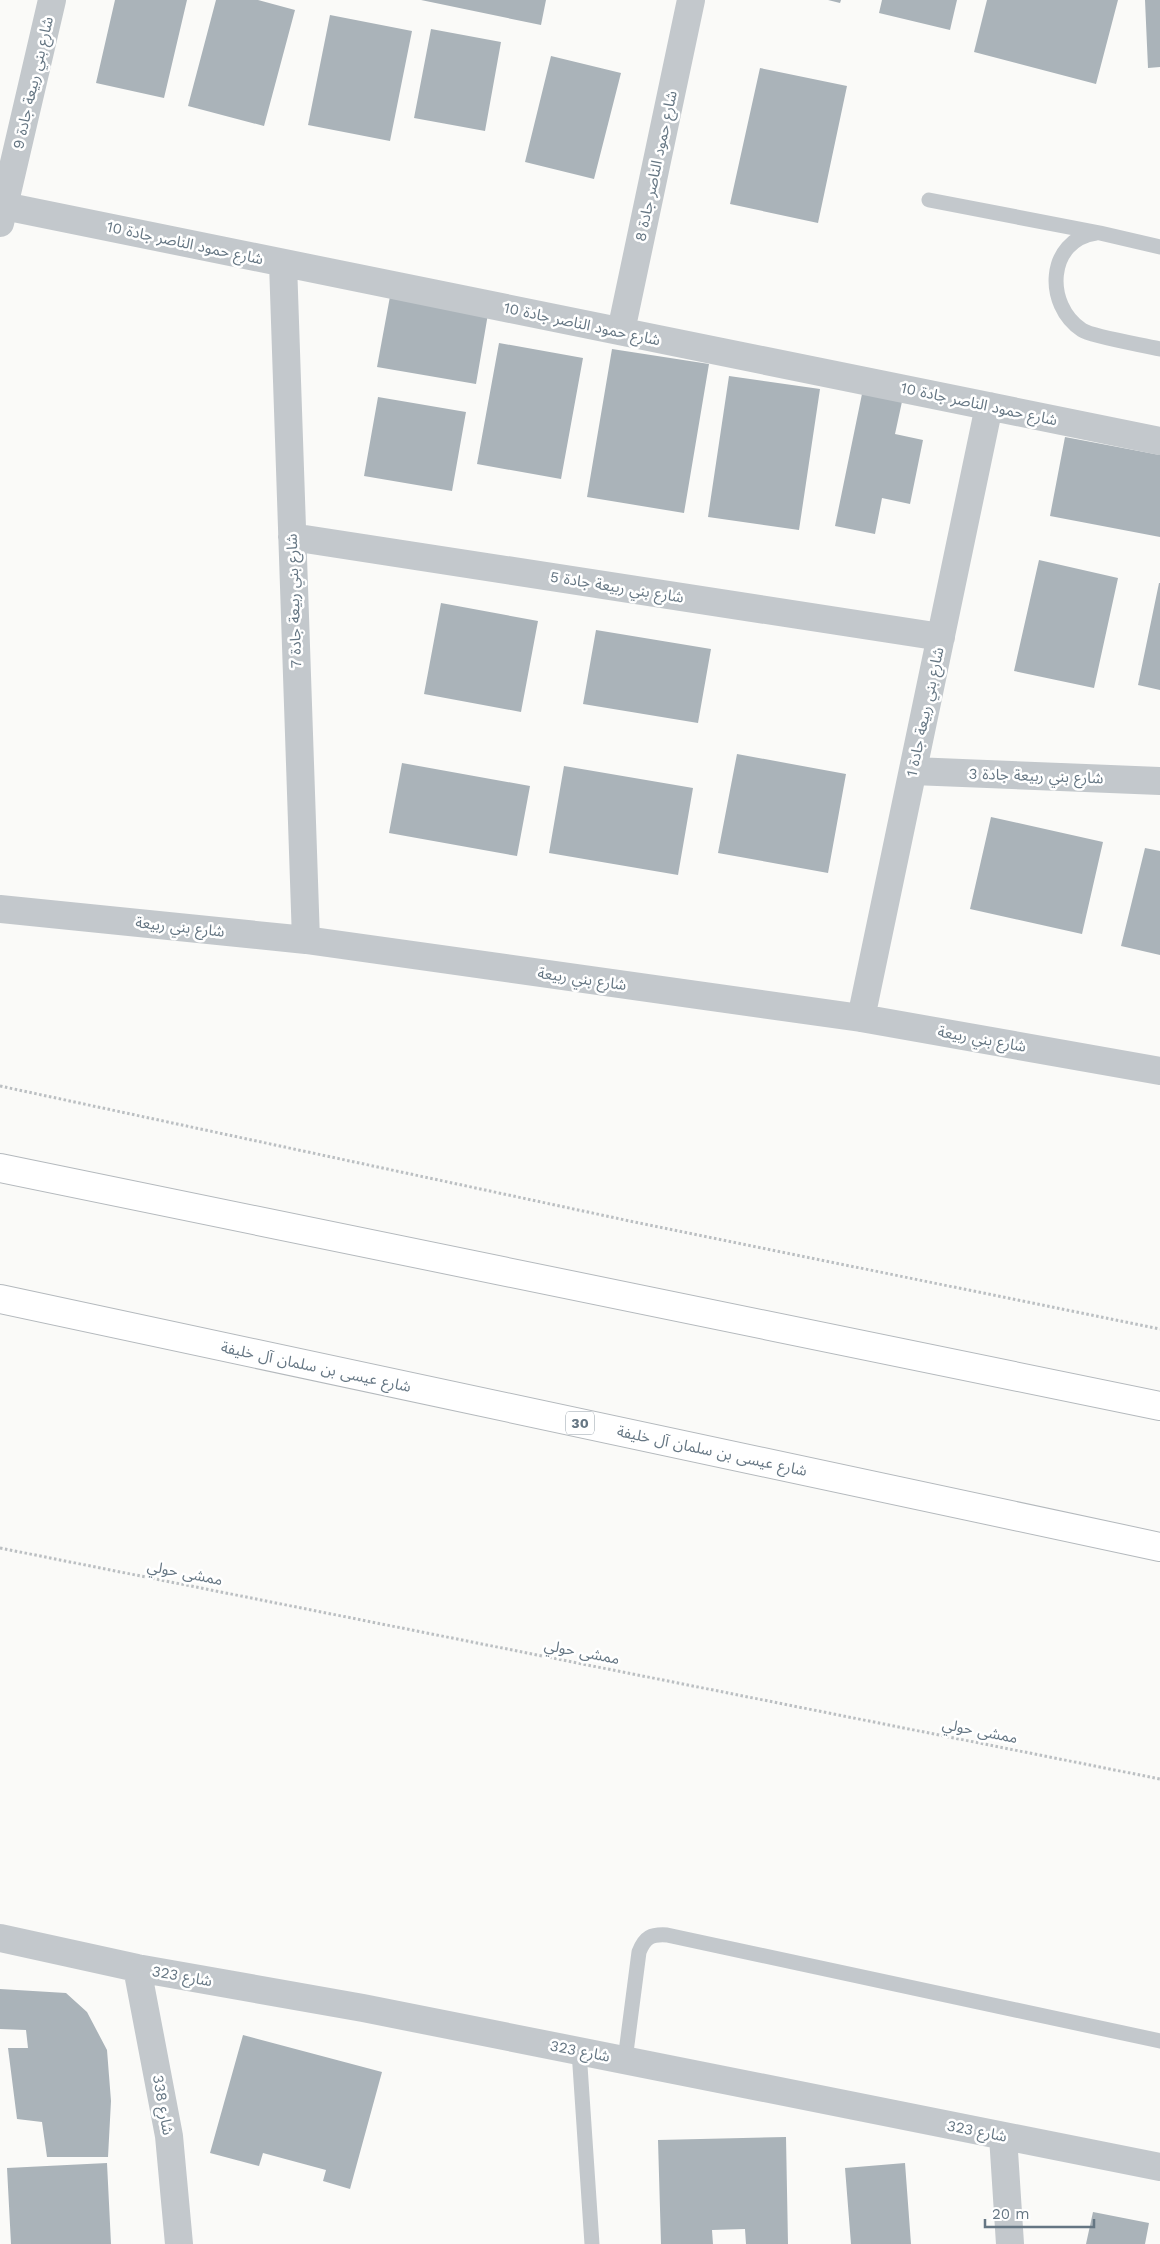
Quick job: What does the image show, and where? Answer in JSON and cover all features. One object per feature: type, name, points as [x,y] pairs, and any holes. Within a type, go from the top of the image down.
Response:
[{"type":"highway","points":[[0,1168],[1160,1406]]},
{"type":"highway","name":"شارع عيسى بن سلمان آل خليفة","points":[[0,1299],[1160,1547]]},
{"type":"street","name":"شارع بني ربيعة جادة 9","points":[[2,215],[52,0]]},
{"type":"street","name":"شارع حمود الناصر جادة 8","points":[[621,332],[691,0]]},
{"type":"street","name":"شارع حمود الناصر جادة 10","points":[[2,215],[283,263],[1160,441]]},
{"type":"street","name":"شارع بني ربيعة جادة 7","points":[[283,263],[306,940]]},
{"type":"street","name":"شارع بني ربيعة جادة 1","points":[[861,1018],[989,406]]},
{"type":"street","name":"شارع بني ربيعة جادة 5","points":[[292,537],[941,636]]},
{"type":"street","name":"شارع بني ربيعة جادة 3","points":[[913,770],[1160,781]]},
{"type":"street","name":"شارع بني ربيعة","points":[[0,909],[306,940],[861,1018],[1160,1071]]},
{"type":"street","name":"شارع 323","points":[[0,1938],[137,1968],[364,2008],[1160,2167]]},
{"type":"street","name":"شارع 338","points":[[137,1968],[169,2136],[179,2244]]},
{"type":"street","points":[[1003,2136],[1010,2244]]},
{"type":"lane","points":[[929,200],[1100,233],[1160,247]]},
{"type":"lane","points":[[1100,233],[1084,235],[1070,246],[1061,259],[1056,284],[1061,308],[1070,322],[1084,331],[1160,349]]},
{"type":"lane","points":[[625,2060],[639,1952],[644,1940],[654,1934],[667,1935],[1160,2041]]},
{"type":"lane","points":[[579,2050],[592,2244]]},
{"type":"path","points":[[0,1086],[639,1223],[1160,1330]]},
{"type":"path","name":"ممشى حولي","points":[[0,1548],[1160,1779]]},
{"type":"building","points":[[115,0],[187,0],[164,98],[96,83]]},
{"type":"building","points":[[216,0],[258,0],[295,10],[264,126],[188,106]]},
{"type":"building","points":[[421,0],[546,0],[541,25]]},
{"type":"building","points":[[828,0],[841,0],[840,3]]},
{"type":"building","points":[[882,0],[957,0],[950,30],[879,13]]},
{"type":"building","points":[[987,0],[1118,0],[1096,84],[974,52]]},
{"type":"building","points":[[1145,0],[1160,0],[1160,67],[1148,68]]},
{"type":"building","points":[[330,15],[412,31],[390,141],[308,125]]},
{"type":"building","points":[[431,29],[501,42],[485,131],[414,118]]},
{"type":"building","points":[[551,56],[621,73],[594,179],[525,162]]},
{"type":"building","points":[[760,68],[847,86],[818,223],[730,204]]},
{"type":"building","points":[[391,291],[489,308],[476,384],[377,367]]},
{"type":"building","points":[[499,343],[583,358],[561,479],[477,464]]},
{"type":"building","points":[[612,349],[709,364],[684,513],[587,497]]},
{"type":"building","points":[[729,376],[820,389],[799,530],[708,517]]},
{"type":"building","points":[[863,389],[903,397],[895,434],[923,440],[910,504],[882,498],[875,534],[835,526]]},
{"type":"building","points":[[378,397],[466,412],[452,491],[364,476]]},
{"type":"building","points":[[1065,437],[1160,455],[1160,537],[1050,516]]},
{"type":"building","points":[[1039,560],[1118,578],[1094,688],[1014,671]]},
{"type":"building","points":[[1160,583],[1160,690],[1138,685]]},
{"type":"building","points":[[441,603],[538,621],[521,712],[424,694]]},
{"type":"building","points":[[596,630],[711,649],[698,723],[583,704]]},
{"type":"building","points":[[737,754],[846,774],[828,873],[718,853]]},
{"type":"building","points":[[402,763],[530,786],[517,856],[389,833]]},
{"type":"building","points":[[564,766],[693,788],[678,875],[549,853]]},
{"type":"building","points":[[991,817],[1103,842],[1082,934],[970,909]]},
{"type":"building","points":[[1145,848],[1160,851],[1160,955],[1121,946]]},
{"type":"building","points":[[0,1989],[66,1993],[87,2012],[107,2050],[111,2101],[108,2157],[47,2157],[42,2122],[17,2119],[8,2048],[28,2048],[26,2030],[0,2029]]},
{"type":"building","points":[[243,2035],[382,2072],[350,2189],[323,2181],[326,2170],[263,2153],[259,2166],[210,2153]]},
{"type":"building","points":[[786,2137],[788,2244],[746,2244],[745,2229],[712,2230],[713,2244],[661,2244],[658,2140]]},
{"type":"building","points":[[107,2163],[111,2244],[11,2244],[7,2168]]},
{"type":"building","points":[[905,2163],[911,2244],[851,2244],[845,2168]]},
{"type":"building","points":[[1093,2212],[1149,2223],[1145,2244],[1086,2244]]}]
